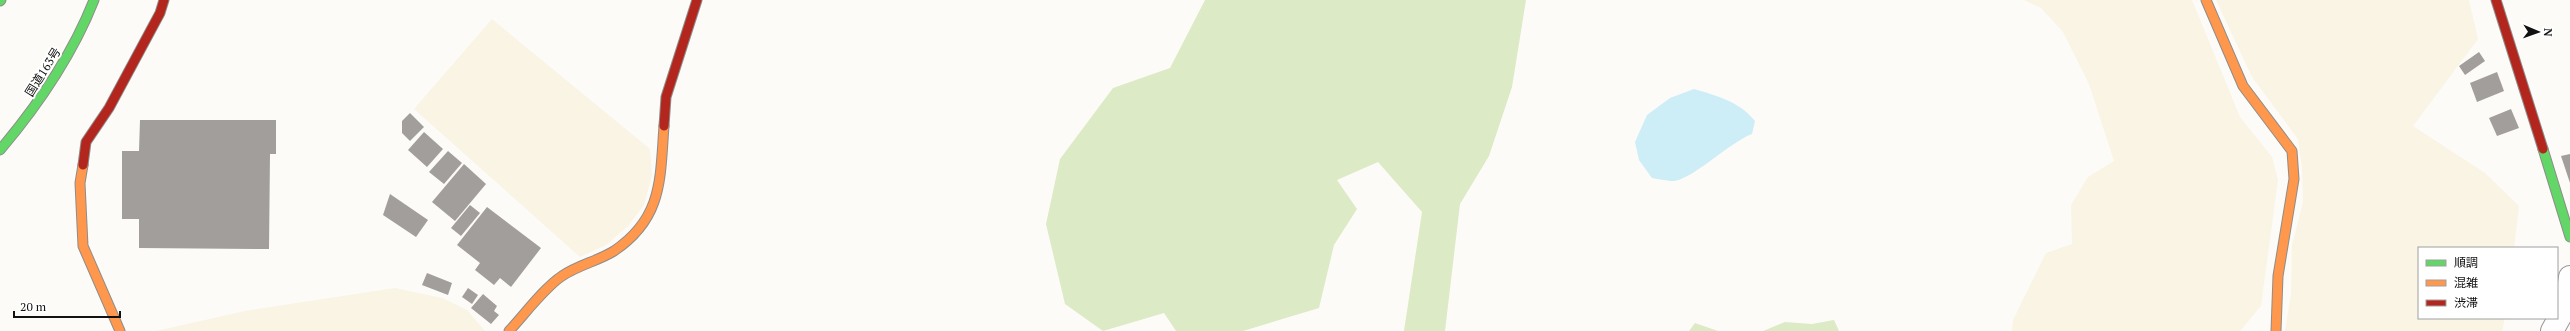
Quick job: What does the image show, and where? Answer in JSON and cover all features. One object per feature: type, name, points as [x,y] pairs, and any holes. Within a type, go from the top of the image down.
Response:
[{"type":"main road","name":"国道163号","points":[[0,150],[25,121],[62,67],[88,17],[94,0]]},
{"type":"main road","points":[[120,331],[83,246],[80,183],[86,142],[109,108],[160,13],[164,0]]},
{"type":"main road","points":[[509,331],[560,277],[576,267],[614,252],[645,223],[659,192],[666,97],[697,0]]},
{"type":"main road","points":[[2206,0],[2243,86],[2292,151],[2294,179],[2278,276],[2276,331]]},
{"type":"main road","points":[[2496,0],[2570,237]]},
{"type":"street","points":[[2552,331],[2565,308],[2570,277]]},
{"type":"shaded area","points":[[2024,0],[2192,0],[2240,117],[2272,157],[2278,180],[2261,306],[2240,331],[2012,331],[2013,320],[2046,253],[2072,244],[2071,205],[2088,177],[2114,161],[2089,84],[2063,32],[2041,8]]},
{"type":"shaded area","points":[[2216,0],[2469,0],[2478,39],[2413,126],[2485,173],[2519,206],[2514,247],[2418,247],[2418,319],[2505,319],[2502,331],[2285,331],[2291,294],[2292,245],[2303,202],[2302,168],[2298,139],[2252,77]]},
{"type":"shaded area","points":[[492,19],[650,149],[652,175],[644,205],[628,226],[606,245],[580,257],[414,109]]},
{"type":"shaded area","points":[[395,288],[442,298],[467,310],[485,331],[156,331],[245,311]]},
{"type":"green space","points":[[1205,0],[1526,0],[1512,87],[1489,156],[1460,204],[1445,331],[1404,331],[1422,212],[1378,162],[1337,180],[1357,209],[1334,245],[1319,308],[1243,331],[1176,331],[1164,313],[1103,331],[1065,304],[1046,224],[1060,159],[1113,88],[1170,68]]},
{"type":"green space","points":[[1834,320],[1839,331],[1763,331],[1785,322],[1812,324]]},
{"type":"green space","points":[[1695,323],[1718,331],[1689,331]]},
{"type":"water","points":[[1694,89],[1727,100],[1749,114],[1755,121],[1752,134],[1733,144],[1682,179],[1674,181],[1652,178],[1639,160],[1635,142],[1647,115],[1670,98]]},
{"type":"building","points":[[2479,52],[2485,61],[2465,75],[2459,66]]},
{"type":"building","points":[[2497,72],[2504,91],[2477,102],[2470,83]]},
{"type":"building","points":[[2511,109],[2519,128],[2497,136],[2489,118]]},
{"type":"building","points":[[410,113],[424,127],[410,141],[402,133],[402,121]]},
{"type":"building","points":[[140,120],[276,120],[276,154],[270,154],[269,249],[139,248],[139,219],[122,219],[122,151],[139,151]]},
{"type":"building","points":[[424,132],[443,149],[427,167],[408,150]]},
{"type":"building","points":[[448,151],[462,163],[444,184],[429,172]]},
{"type":"building","points":[[2570,154],[2570,183],[2561,156]]},
{"type":"building","points":[[464,164],[486,184],[455,221],[432,202]]},
{"type":"building","points":[[390,194],[428,220],[416,237],[383,215]]},
{"type":"building","points":[[470,205],[480,213],[461,236],[451,228]]},
{"type":"building","points":[[487,207],[541,248],[511,287],[500,278],[494,285],[475,270],[480,263],[457,245]]},
{"type":"building","points":[[427,273],[452,283],[448,295],[422,285]]},
{"type":"building","points":[[468,288],[478,295],[472,304],[462,297]]},
{"type":"building","points":[[483,294],[497,306],[494,311],[499,315],[491,324],[471,308]]},
{"type":"traffic: fast","points":[[0,150],[28,115],[65,60],[76,41],[94,0]]},
{"type":"traffic: fast","points":[[2543,149],[2570,237]]},
{"type":"traffic: slow","points":[[2206,0],[2243,86],[2292,151],[2294,179],[2278,276],[2276,331]]},
{"type":"traffic: slow","points":[[509,331],[555,281],[575,269],[614,251],[630,238],[642,225],[656,196],[661,163],[664,126]]},
{"type":"traffic: slow","points":[[83,165],[80,183],[83,246],[120,331]]},
{"type":"traffic: jam","points":[[83,165],[86,142],[109,108],[160,13],[164,0]]},
{"type":"traffic: jam","points":[[664,126],[666,97],[697,0]]},
{"type":"traffic: jam","points":[[2496,0],[2543,149]]}]
